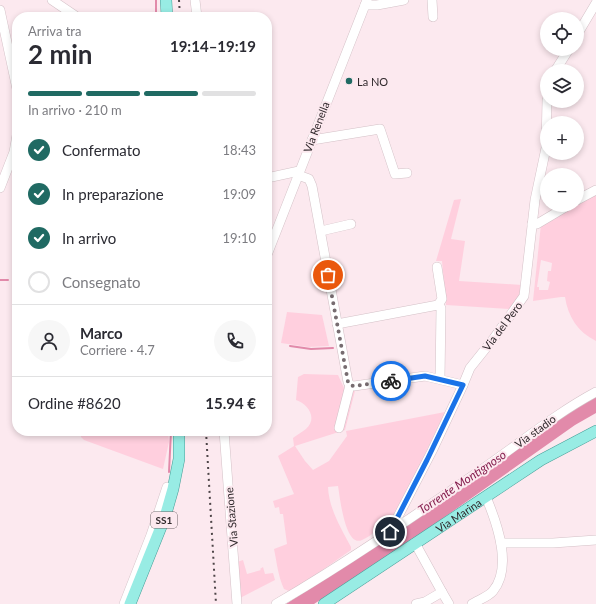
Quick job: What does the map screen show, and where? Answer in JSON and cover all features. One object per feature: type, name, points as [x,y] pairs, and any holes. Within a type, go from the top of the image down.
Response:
[{"type":"main road","points":[[166,0],[167,12]]},
{"type":"main road","name":"Via Marina","points":[[324,604],[541,460],[596,431]]},
{"type":"main road","name":"SS1","points":[[130,604],[165,517],[173,489],[179,459],[179,436]]},
{"type":"street","points":[[52,0],[70,12]]},
{"type":"street","points":[[195,0],[196,12]]},
{"type":"street","points":[[366,2],[377,5],[404,0]]},
{"type":"street","points":[[432,0],[433,17]]},
{"type":"street","points":[[584,24],[596,3],[593,0]]},
{"type":"street","name":"Via Renella","points":[[272,242],[366,2]]},
{"type":"street","points":[[0,10],[12,66]]},
{"type":"street","name":"Via del Pero","points":[[390,532],[429,457],[470,368],[494,338],[524,296],[535,200],[546,148],[547,108]]},
{"type":"street","points":[[312,140],[380,130],[395,174],[407,174]]},
{"type":"street","points":[[0,188],[12,157]]},
{"type":"street","points":[[272,177],[299,173],[311,182],[348,382],[350,385],[340,428]]},
{"type":"street","points":[[584,196],[596,190]]},
{"type":"street","points":[[532,224],[537,224],[557,212]]},
{"type":"street","points":[[321,231],[351,224]]},
{"type":"street","points":[[337,324],[438,305],[442,299],[437,267]]},
{"type":"street","points":[[438,305],[441,308],[440,380]]},
{"type":"street","points":[[350,385],[354,386],[425,376],[463,385]]},
{"type":"street","name":"Via stadio","points":[[276,604],[390,532],[482,470],[561,412],[596,392]]},
{"type":"street","name":"Via Stazione","points":[[224,436],[238,604]]},
{"type":"street","points":[[124,604],[151,535],[167,487]]},
{"type":"street","points":[[472,604],[492,592],[498,584],[502,574],[501,542],[486,497]]},
{"type":"street","points":[[501,542],[553,543],[596,540]]},
{"type":"street","points":[[415,543],[449,604]]},
{"type":"street","points":[[416,604],[425,602],[442,592]]},
{"type":"shaded area","points":[[596,194],[596,341],[584,333],[575,323],[566,304],[565,297],[533,301],[541,224],[563,212],[584,212],[584,201]],"holes":[[[541,260],[552,263],[551,271],[548,271],[547,281],[550,282],[548,290],[539,290],[539,287],[537,287]]]},
{"type":"shaded area","points":[[461,199],[451,239],[465,241],[459,281],[522,285],[521,294],[509,309],[446,305],[442,261],[436,261],[454,200]]},
{"type":"shaded area","points":[[287,312],[322,315],[329,346],[308,347],[281,343]]},
{"type":"shaded area","points":[[304,374],[338,375],[344,388],[355,391],[345,430],[295,446],[313,470],[329,461],[347,436],[346,431],[445,412],[415,475],[387,527],[377,530],[362,540],[356,540],[351,536],[344,520],[338,486],[328,487],[333,511],[351,547],[351,550],[301,585],[289,591],[284,589],[282,584],[274,549],[287,544],[283,514],[280,514],[279,507],[275,508],[273,501],[294,494],[278,456],[294,446],[293,438],[310,425],[311,416],[308,408],[296,400],[298,377]]},
{"type":"shaded area","points":[[596,396],[596,413],[575,425],[422,533],[314,604],[286,604],[378,544],[572,410]]},
{"type":"shaded area","points":[[168,436],[169,442],[163,469],[84,440],[81,437]]},
{"type":"shaded area","points":[[243,560],[247,574],[261,570],[260,569],[263,567],[265,574],[273,573],[275,580],[240,598],[237,562]]},
{"type":"waterway","points":[[156,0],[156,12]]},
{"type":"waterway","points":[[0,280],[8,280]]},
{"type":"waterway","points":[[290,346],[311,349],[333,348]]},
{"type":"waterway","points":[[169,472],[171,436]]},
{"type":"railway","points":[[179,0],[180,12]]},
{"type":"railway","points":[[206,436],[216,604]]},
{"type":"way so far","points":[[328,275],[348,382],[350,385],[354,386],[391,381]]},
{"type":"place","name":"La NO","points":[[349,81]]},
{"type":"route","points":[[390,532],[463,385],[425,376],[391,381]]},
{"type":"water label","name":"Torrente Montignoso","points":[[462,482]]}]
